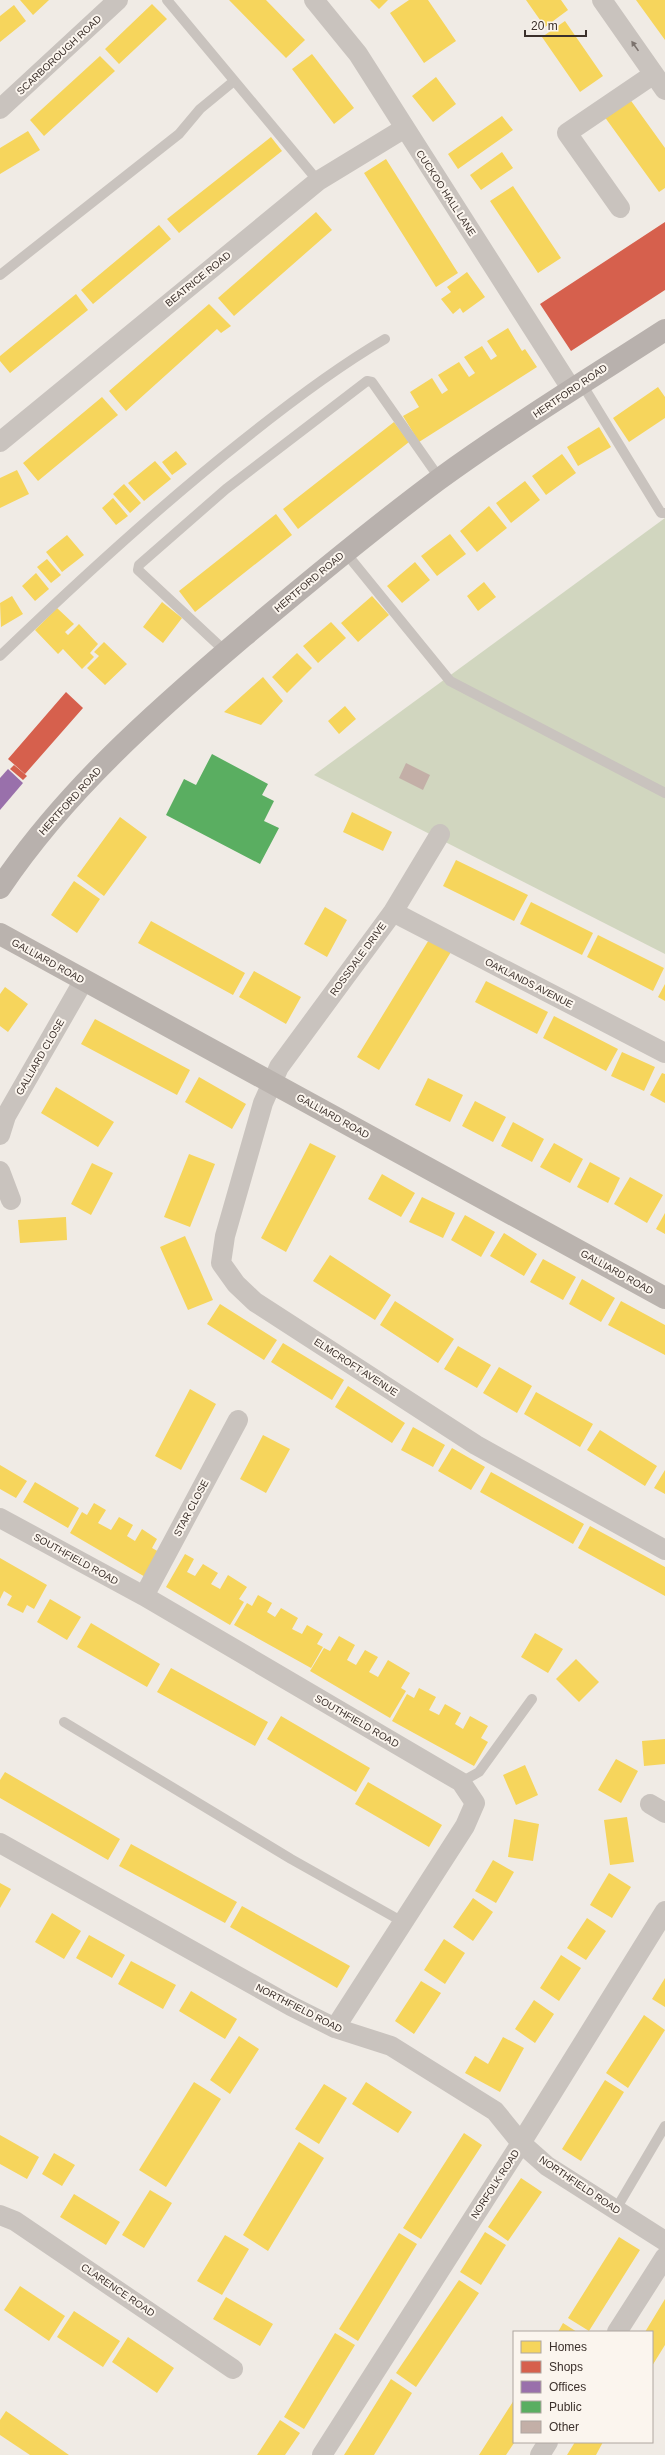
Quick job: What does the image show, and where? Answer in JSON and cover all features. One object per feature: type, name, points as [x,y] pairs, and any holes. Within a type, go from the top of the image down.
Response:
[{"type":"main road","name":"HERTFORD ROAD","points":[[3,876],[50,822],[119,748],[226,652],[345,552],[440,479],[665,330]]},
{"type":"street","name":"SCARBOROUGH ROAD","points":[[0,109],[118,0]]},
{"type":"street","name":"CUCKOO HALL LANE","points":[[314,0],[358,54],[405,128],[577,387]]},
{"type":"street","points":[[602,0],[665,90]]},
{"type":"street","points":[[620,208],[567,133],[654,74]]},
{"type":"street","name":"BEATRICE ROAD","points":[[0,442],[318,181],[405,128]]},
{"type":"street","name":"ROSSDALE DRIVE","points":[[271,1082],[279,1068],[393,912],[440,834]]},
{"type":"street","name":"OAKLANDS AVENUE","points":[[393,912],[665,1053]]},
{"type":"street","name":"GALLIARD ROAD","points":[[0,934],[665,1298]]},
{"type":"street","name":"GALLIARD CLOSE","points":[[0,1135],[6,1116],[84,980]]},
{"type":"street","name":"ELMCROFT AVENUE","points":[[271,1082],[263,1103],[225,1236],[221,1263],[236,1284],[255,1302],[476,1445],[665,1550]]},
{"type":"street","points":[[0,1171],[11,1200]]},
{"type":"street","name":"STAR CLOSE","points":[[144,1596],[238,1420]]},
{"type":"street","name":"SOUTHFIELD ROAD","points":[[0,1518],[144,1596],[461,1782],[475,1803],[465,1826],[335,2028]]},
{"type":"street","name":"NORTHFIELD ROAD","points":[[0,1843],[291,2006],[335,2028],[391,2046],[495,2111],[521,2143],[547,2166],[665,2241]]},
{"type":"street","name":"NORFOLK ROAD","points":[[322,2455],[521,2143],[665,1911]]},
{"type":"street","name":"CLARENCE ROAD","points":[[0,2215],[15,2221],[233,2369]]},
{"type":"street","points":[[618,2331],[665,2256]]},
{"type":"street","points":[[540,2455],[547,2443]]},
{"type":"lane","points":[[166,0],[318,181]]},
{"type":"lane","points":[[0,276],[179,134],[200,109],[234,81]]},
{"type":"lane","points":[[0,656],[102,558],[208,468],[343,364],[385,339]]},
{"type":"lane","points":[[226,652],[138,570],[139,565],[226,489],[367,381],[372,382],[440,479]]},
{"type":"lane","points":[[577,387],[661,513],[665,513]]},
{"type":"lane","points":[[345,552],[450,681],[665,793]]},
{"type":"lane","points":[[461,1782],[479,1772],[532,1699]]},
{"type":"lane","points":[[64,1722],[291,1859],[403,1922]]},
{"type":"lane","points":[[616,2209],[665,2126]]},
{"type":"green space","points":[[665,518],[665,954],[314,775]]},
{"type":"building: Homes","points":[[20,0],[49,0],[33,15]]},
{"type":"building: Homes","points":[[229,0],[266,0],[305,40],[286,58]]},
{"type":"building: Homes","points":[[370,0],[388,0],[379,9]]},
{"type":"building: Homes","points":[[409,0],[428,0],[456,41],[424,63],[390,13]]},
{"type":"building: Homes","points":[[526,0],[561,0],[568,10],[545,27]]},
{"type":"building: Homes","points":[[636,0],[665,0],[665,40]]},
{"type":"building: Homes","points":[[152,4],[167,19],[119,64],[105,49]]},
{"type":"building: Homes","points":[[14,5],[26,21],[0,42],[0,16]]},
{"type":"building: Homes","points":[[565,21],[603,76],[580,92],[542,37]]},
{"type":"building: Homes","points":[[312,54],[354,108],[334,124],[292,69]]},
{"type":"building: Homes","points":[[100,56],[115,71],[44,136],[30,120]]},
{"type":"building: Homes","points":[[436,77],[456,104],[433,122],[412,96]]},
{"type":"building: Homes","points":[[629,98],[665,148],[665,188],[659,192],[604,116]]},
{"type":"building: Homes","points":[[502,116],[513,130],[458,169],[448,154]]},
{"type":"building: Homes","points":[[28,131],[40,150],[0,174],[0,148]]},
{"type":"building: Homes","points":[[271,137],[282,151],[179,233],[167,219]]},
{"type":"building: Homes","points":[[502,152],[513,168],[481,190],[470,175]]},
{"type":"building: Homes","points":[[386,159],[458,273],[436,287],[364,173]]},
{"type":"building: Homes","points":[[513,186],[561,258],[538,273],[490,201]]},
{"type":"building: Homes","points":[[316,212],[332,230],[234,316],[218,298]]},
{"type":"building: Homes","points":[[159,225],[171,239],[93,304],[81,290]]},
{"type":"building: Homes","points":[[467,272],[485,297],[463,313],[460,308],[453,314],[441,299],[451,292],[447,287]]},
{"type":"building: Homes","points":[[76,294],[88,310],[10,373],[0,361],[0,356]]},
{"type":"building: Homes","points":[[209,304],[231,326],[221,333],[217,329],[126,411],[109,391]]},
{"type":"building: Homes","points":[[508,328],[522,351],[525,349],[537,367],[419,442],[403,416],[419,407],[410,392],[432,378],[442,394],[448,390],[438,375],[459,362],[469,377],[475,373],[464,357],[482,346],[491,360],[497,356],[487,341]]},
{"type":"building: Homes","points":[[658,387],[665,397],[665,418],[629,442],[613,418]]},
{"type":"building: Homes","points":[[102,397],[118,415],[38,481],[23,463]]},
{"type":"building: Homes","points":[[394,422],[409,442],[298,529],[283,509]]},
{"type":"building: Homes","points":[[599,427],[611,447],[578,466],[567,447]]},
{"type":"building: Homes","points":[[176,451],[187,464],[172,475],[162,462]]},
{"type":"building: Homes","points":[[562,454],[576,473],[546,495],[532,476]]},
{"type":"building: Homes","points":[[155,461],[171,479],[144,501],[128,483]]},
{"type":"building: Homes","points":[[17,470],[29,494],[0,508],[0,478]]},
{"type":"building: Homes","points":[[525,481],[540,500],[511,523],[496,503]]},
{"type":"building: Homes","points":[[124,484],[141,503],[130,513],[113,494]]},
{"type":"building: Homes","points":[[113,498],[128,516],[116,525],[102,508]]},
{"type":"building: Homes","points":[[489,506],[507,528],[477,552],[460,531]]},
{"type":"building: Homes","points":[[276,514],[292,535],[195,612],[179,591]]},
{"type":"building: Homes","points":[[450,534],[466,554],[437,576],[421,556]]},
{"type":"building: Homes","points":[[67,535],[84,555],[62,572],[46,552]]},
{"type":"building: Homes","points":[[47,559],[61,575],[51,583],[37,567]]},
{"type":"building: Homes","points":[[415,562],[430,580],[402,603],[387,586]]},
{"type":"building: Homes","points":[[36,573],[49,589],[35,601],[22,586]]},
{"type":"building: Homes","points":[[484,582],[496,597],[478,611],[467,596]]},
{"type":"building: Homes","points":[[12,596],[23,614],[1,627],[0,603]]},
{"type":"building: Homes","points":[[372,596],[389,615],[358,642],[341,623]]},
{"type":"building: Homes","points":[[162,602],[182,618],[163,643],[143,627]]},
{"type":"building: Homes","points":[[57,608],[74,624],[65,632],[68,635],[79,624],[98,644],[90,653],[94,657],[82,669],[63,649],[58,654],[35,630]]},
{"type":"building: Homes","points":[[331,622],[346,638],[318,663],[303,646]]},
{"type":"building: Homes","points":[[104,642],[127,664],[105,685],[87,668],[99,656],[94,652]]},
{"type":"building: Homes","points":[[297,653],[312,668],[287,693],[272,677]]},
{"type":"building: Homes","points":[[263,677],[283,701],[261,725],[224,712]]},
{"type":"building: Homes","points":[[345,706],[356,719],[339,734],[328,721]]},
{"type":"building: Homes","points":[[352,812],[392,832],[383,851],[343,832]]},
{"type":"building: Homes","points":[[120,817],[147,837],[104,896],[77,876]]},
{"type":"building: Homes","points":[[456,860],[528,895],[514,921],[443,886]]},
{"type":"building: Homes","points":[[74,881],[100,899],[77,933],[51,915]]},
{"type":"building: Homes","points":[[531,902],[593,933],[582,955],[520,924]]},
{"type":"building: Homes","points":[[325,907],[347,920],[327,957],[304,944]]},
{"type":"building: Homes","points":[[151,921],[245,973],[233,995],[138,943]]},
{"type":"building: Homes","points":[[598,935],[664,968],[653,991],[587,957]]},
{"type":"building: Homes","points":[[430,938],[451,952],[379,1070],[357,1057]]},
{"type":"building: Homes","points":[[254,971],[301,997],[286,1024],[239,997]]},
{"type":"building: Homes","points":[[486,981],[548,1012],[537,1034],[475,1002]]},
{"type":"building: Homes","points":[[665,984],[665,1001],[658,997]]},
{"type":"building: Homes","points":[[5,987],[28,1004],[8,1032],[0,1026],[0,994]]},
{"type":"building: Homes","points":[[554,1016],[618,1049],[606,1071],[543,1038]]},
{"type":"building: Homes","points":[[95,1019],[190,1070],[177,1095],[81,1044]]},
{"type":"building: Homes","points":[[622,1052],[655,1067],[644,1091],[611,1076]]},
{"type":"building: Homes","points":[[662,1073],[665,1074],[665,1103],[650,1095]]},
{"type":"building: Homes","points":[[199,1077],[246,1104],[232,1129],[185,1102]]},
{"type":"building: Homes","points":[[428,1078],[463,1095],[450,1122],[415,1105]]},
{"type":"building: Homes","points":[[56,1087],[114,1122],[98,1147],[41,1113]]},
{"type":"building: Homes","points":[[475,1101],[506,1117],[493,1142],[462,1126]]},
{"type":"building: Homes","points":[[513,1122],[544,1139],[532,1162],[501,1146]]},
{"type":"building: Homes","points":[[310,1143],[336,1156],[286,1252],[261,1238]]},
{"type":"building: Homes","points":[[554,1143],[583,1159],[570,1183],[540,1167]]},
{"type":"building: Homes","points":[[189,1154],[215,1164],[190,1227],[164,1217]]},
{"type":"building: Homes","points":[[590,1162],[620,1178],[608,1203],[577,1187]]},
{"type":"building: Homes","points":[[92,1163],[113,1173],[91,1215],[71,1204]]},
{"type":"building: Homes","points":[[382,1174],[415,1193],[401,1217],[368,1199]]},
{"type":"building: Homes","points":[[630,1177],[663,1195],[647,1223],[614,1204]]},
{"type":"building: Homes","points":[[422,1197],[455,1213],[443,1238],[409,1222]]},
{"type":"building: Homes","points":[[665,1213],[665,1234],[656,1229]]},
{"type":"building: Homes","points":[[465,1215],[495,1232],[481,1257],[451,1240]]},
{"type":"building: Homes","points":[[66,1217],[67,1240],[20,1243],[18,1220]]},
{"type":"building: Homes","points":[[504,1233],[537,1254],[524,1276],[490,1256]]},
{"type":"building: Homes","points":[[185,1236],[213,1300],[188,1310],[160,1247]]},
{"type":"building: Homes","points":[[330,1255],[391,1295],[375,1320],[313,1281]]},
{"type":"building: Homes","points":[[543,1259],[576,1277],[563,1300],[530,1282]]},
{"type":"building: Homes","points":[[582,1279],[615,1298],[601,1322],[569,1304]]},
{"type":"building: Homes","points":[[395,1301],[454,1339],[438,1363],[380,1325]]},
{"type":"building: Homes","points":[[621,1301],[665,1325],[665,1355],[608,1325]]},
{"type":"building: Homes","points":[[220,1304],[277,1340],[264,1360],[207,1324]]},
{"type":"building: Homes","points":[[283,1343],[344,1380],[332,1400],[271,1362]]},
{"type":"building: Homes","points":[[458,1346],[491,1365],[477,1388],[444,1369]]},
{"type":"building: Homes","points":[[499,1367],[532,1386],[517,1413],[483,1393]]},
{"type":"building: Homes","points":[[348,1386],[405,1423],[392,1443],[335,1407]]},
{"type":"building: Homes","points":[[190,1389],[216,1404],[181,1470],[155,1456]]},
{"type":"building: Homes","points":[[536,1392],[593,1424],[580,1447],[524,1414]]},
{"type":"building: Homes","points":[[413,1427],[445,1445],[433,1467],[401,1450]]},
{"type":"building: Homes","points":[[600,1430],[657,1466],[645,1486],[587,1450]]},
{"type":"building: Homes","points":[[263,1435],[290,1449],[266,1493],[240,1479]]},
{"type":"building: Homes","points":[[452,1448],[485,1467],[471,1490],[438,1471]]},
{"type":"building: Homes","points":[[0,1465],[27,1481],[16,1498],[0,1489]]},
{"type":"building: Homes","points":[[665,1470],[665,1494],[654,1488]]},
{"type":"building: Homes","points":[[491,1472],[584,1524],[573,1544],[480,1492]]},
{"type":"building: Homes","points":[[35,1482],[79,1508],[68,1528],[23,1502]]},
{"type":"building: Homes","points":[[94,1503],[106,1510],[98,1523],[111,1530],[119,1517],[133,1525],[127,1536],[135,1541],[142,1529],[157,1539],[152,1548],[161,1553],[147,1578],[70,1533],[82,1512],[87,1515]]},
{"type":"building: Homes","points":[[590,1526],[665,1567],[665,1596],[578,1548]]},
{"type":"building: Homes","points":[[185,1554],[194,1559],[187,1572],[195,1576],[203,1564],[218,1573],[211,1584],[220,1589],[228,1575],[247,1587],[239,1599],[244,1602],[230,1625],[166,1587]]},
{"type":"building: Homes","points":[[0,1558],[47,1585],[34,1609],[27,1605],[23,1613],[7,1605],[12,1596],[4,1591],[0,1599]]},
{"type":"building: Homes","points":[[258,1595],[272,1603],[267,1612],[275,1617],[281,1608],[298,1618],[292,1629],[302,1634],[307,1625],[323,1634],[317,1644],[323,1647],[311,1668],[234,1625],[247,1603],[252,1606]]},
{"type":"building: Homes","points":[[50,1599],[81,1617],[67,1640],[37,1622]]},
{"type":"building: Homes","points":[[91,1623],[160,1664],[147,1687],[77,1647]]},
{"type":"building: Homes","points":[[535,1633],[563,1649],[548,1673],[521,1657]]},
{"type":"building: Homes","points":[[339,1636],[355,1645],[347,1660],[356,1665],[365,1650],[378,1657],[369,1672],[378,1677],[388,1660],[410,1673],[401,1688],[406,1691],[390,1718],[310,1671],[324,1648],[330,1651]]},
{"type":"building: Homes","points":[[576,1659],[599,1682],[579,1702],[556,1679]]},
{"type":"building: Homes","points":[[171,1668],[268,1722],[255,1746],[157,1692]]},
{"type":"building: Homes","points":[[419,1688],[436,1697],[429,1710],[439,1715],[445,1704],[461,1713],[455,1724],[463,1729],[470,1716],[488,1726],[481,1738],[488,1742],[474,1766],[392,1721],[407,1694],[414,1698]]},
{"type":"building: Homes","points":[[281,1716],[370,1768],[356,1792],[267,1739]]},
{"type":"building: Homes","points":[[665,1739],[665,1764],[644,1766],[642,1741]]},
{"type":"building: Homes","points":[[616,1759],[638,1771],[621,1803],[598,1790]]},
{"type":"building: Homes","points":[[525,1765],[538,1795],[516,1805],[503,1775]]},
{"type":"building: Homes","points":[[5,1772],[120,1839],[108,1860],[0,1798],[0,1780]]},
{"type":"building: Homes","points":[[368,1782],[442,1825],[429,1847],[355,1804]]},
{"type":"building: Homes","points":[[627,1817],[634,1862],[610,1865],[604,1820]]},
{"type":"building: Homes","points":[[514,1819],[539,1824],[533,1861],[508,1857]]},
{"type":"building: Homes","points":[[131,1844],[237,1902],[225,1923],[119,1866]]},
{"type":"building: Homes","points":[[493,1860],[514,1872],[496,1903],[475,1891]]},
{"type":"building: Homes","points":[[609,1873],[631,1887],[612,1918],[590,1905]]},
{"type":"building: Homes","points":[[0,1883],[11,1889],[0,1908]]},
{"type":"building: Homes","points":[[473,1898],[493,1912],[473,1941],[453,1927]]},
{"type":"building: Homes","points":[[242,1906],[350,1966],[337,1988],[230,1927]]},
{"type":"building: Homes","points":[[52,1913],[81,1931],[64,1959],[35,1942]]},
{"type":"building: Homes","points":[[587,1918],[606,1931],[586,1960],[567,1948]]},
{"type":"building: Homes","points":[[89,1935],[125,1955],[112,1978],[76,1958]]},
{"type":"building: Homes","points":[[444,1939],[465,1953],[445,1984],[424,1970]]},
{"type":"building: Homes","points":[[561,1955],[581,1968],[559,2001],[540,1988]]},
{"type":"building: Homes","points":[[131,1961],[176,1985],[163,2009],[118,1984]]},
{"type":"building: Homes","points":[[665,1978],[665,2007],[652,1999]]},
{"type":"building: Homes","points":[[421,1981],[441,1993],[414,2034],[395,2021]]},
{"type":"building: Homes","points":[[191,1991],[237,2019],[225,2039],[179,2011]]},
{"type":"building: Homes","points":[[534,2000],[554,2014],[535,2043],[515,2029]]},
{"type":"building: Homes","points":[[644,2015],[665,2030],[628,2088],[606,2073]]},
{"type":"building: Homes","points":[[239,2036],[259,2049],[230,2094],[210,2080]]},
{"type":"building: Homes","points":[[503,2037],[524,2048],[500,2092],[465,2073],[475,2056],[488,2064]]},
{"type":"building: Homes","points":[[605,2080],[624,2092],[581,2161],[562,2149]]},
{"type":"building: Homes","points":[[194,2082],[221,2099],[166,2187],[139,2170]]},
{"type":"building: Homes","points":[[366,2082],[412,2112],[398,2133],[352,2104]]},
{"type":"building: Homes","points":[[324,2084],[347,2098],[319,2144],[295,2129]]},
{"type":"building: Homes","points":[[464,2133],[482,2145],[421,2239],[403,2228]]},
{"type":"building: Homes","points":[[0,2135],[39,2157],[27,2179],[0,2164]]},
{"type":"building: Homes","points":[[299,2142],[324,2158],[268,2251],[243,2235]]},
{"type":"building: Homes","points":[[54,2153],[75,2165],[62,2186],[42,2174]]},
{"type":"building: Homes","points":[[521,2178],[542,2192],[508,2241],[488,2227]]},
{"type":"building: Homes","points":[[150,2190],[172,2203],[144,2248],[122,2235]]},
{"type":"building: Homes","points":[[74,2194],[120,2222],[106,2245],[60,2217]]},
{"type":"building: Homes","points":[[485,2232],[506,2245],[481,2285],[460,2272]]},
{"type":"building: Homes","points":[[399,2233],[417,2244],[358,2341],[339,2329]]},
{"type":"building: Homes","points":[[225,2235],[249,2249],[222,2295],[197,2281]]},
{"type":"building: Homes","points":[[619,2237],[640,2250],[589,2331],[568,2318]]},
{"type":"building: Homes","points":[[459,2280],[479,2293],[416,2387],[396,2373]]},
{"type":"building: Homes","points":[[20,2286],[65,2316],[49,2341],[4,2310]]},
{"type":"building: Homes","points":[[226,2297],[273,2324],[260,2346],[213,2319]]},
{"type":"building: Homes","points":[[665,2299],[665,2345],[653,2364],[653,2331],[646,2331]]},
{"type":"building: Homes","points":[[74,2311],[120,2341],[103,2367],[57,2337]]},
{"type":"building: Homes","points":[[563,2323],[575,2331],[559,2331]]},
{"type":"building: Homes","points":[[335,2333],[355,2345],[304,2429],[284,2417]]},
{"type":"building: Homes","points":[[128,2337],[174,2368],[157,2393],[112,2362]]},
{"type":"building: Homes","points":[[391,2379],[412,2393],[374,2455],[344,2455]]},
{"type":"building: Homes","points":[[513,2402],[514,2443],[506,2455],[479,2455]]},
{"type":"building: Homes","points":[[6,2411],[69,2455],[30,2455],[0,2435],[0,2420]]},
{"type":"building: Homes","points":[[280,2420],[300,2433],[285,2455],[257,2455]]},
{"type":"building: Homes","points":[[574,2443],[602,2443],[596,2455],[567,2455]]},
{"type":"building: Shops","points":[[665,222],[665,290],[571,351],[540,304]]},
{"type":"building: Shops","points":[[66,692],[83,708],[25,774],[8,759]]},
{"type":"building: Shops","points":[[14,765],[27,776],[23,780],[10,769]]},
{"type":"building: Offices","points":[[8,769],[23,783],[0,810],[0,778]]},
{"type":"building: Public","points":[[212,754],[268,784],[262,795],[274,801],[264,821],[279,828],[260,864],[166,815],[184,779],[196,785]]},
{"type":"building: Other","points":[[406,763],[430,775],[423,790],[399,778]]}]
